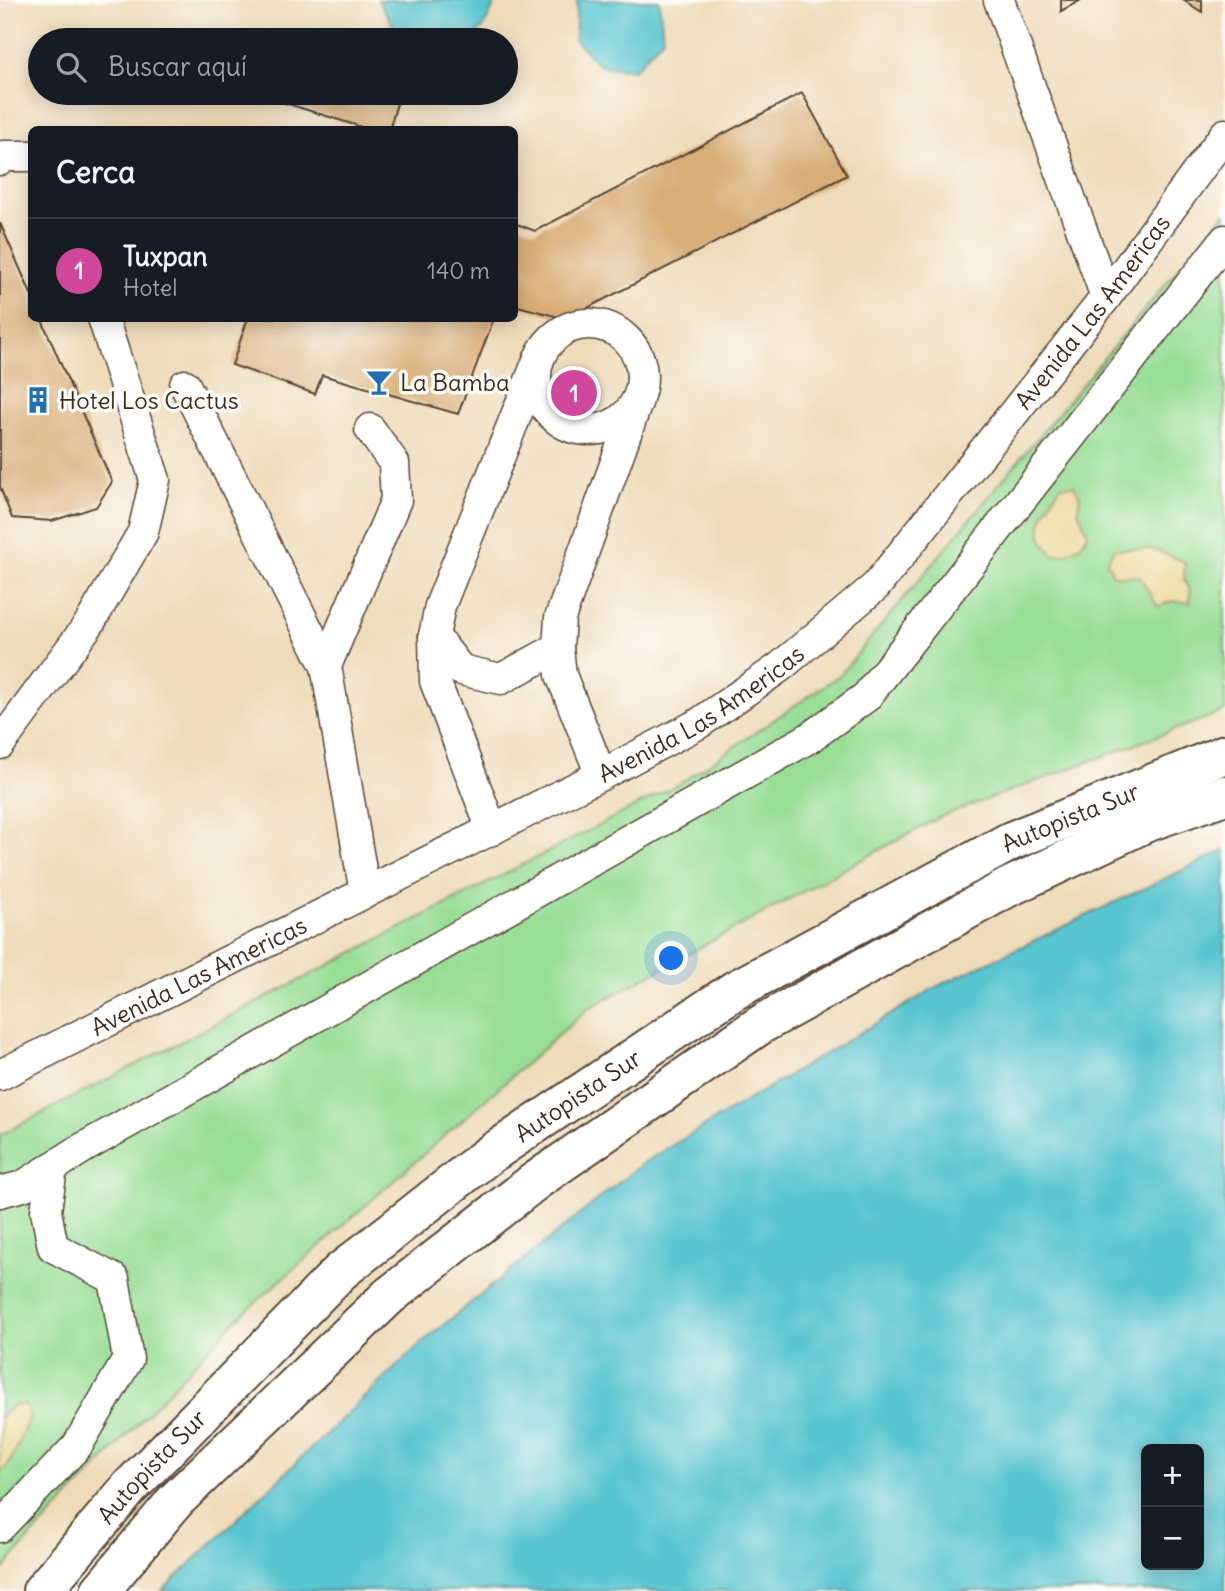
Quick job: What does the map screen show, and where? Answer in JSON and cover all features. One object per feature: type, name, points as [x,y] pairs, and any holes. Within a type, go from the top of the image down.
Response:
[{"type":"highway","name":"Autopista Sur","points":[[42,1591],[130,1487],[340,1272],[486,1157],[735,990],[1011,841],[1225,754]]},
{"type":"highway","name":"Autopista Sur","points":[[100,1591],[176,1500],[389,1296],[534,1182],[760,1025],[1007,888],[1145,823],[1225,795]]},
{"type":"street","points":[[999,0],[1107,297]]},
{"type":"street","name":"Avenida Las Americas","points":[[0,1075],[601,775],[698,723],[780,667],[877,586],[1107,297],[1225,134]]},
{"type":"street","points":[[0,160],[3,156],[28,156]]},
{"type":"street","points":[[0,1192],[23,1185],[809,738],[866,697],[1223,246]]},
{"type":"street","points":[[0,744],[89,624],[143,532],[155,480],[104,322]]},
{"type":"street","points":[[492,830],[435,681],[434,636],[440,606],[547,343],[560,331],[576,325],[594,323],[610,327],[625,337],[636,350],[642,366],[643,384],[560,618],[558,648],[561,676],[601,775]]},
{"type":"street","points":[[539,358],[535,376],[538,394],[547,410],[560,422],[576,429],[594,430],[612,425],[627,415],[638,400]]},
{"type":"street","points":[[185,385],[326,666],[365,893]]},
{"type":"street","points":[[326,666],[396,500],[394,463],[370,429]]},
{"type":"street","points":[[434,636],[461,670],[500,679],[558,648]]},
{"type":"street","points":[[0,1527],[77,1446],[128,1359],[114,1279],[53,1247],[46,1211],[51,1168]]},
{"type":"green space","points":[[1225,213],[1225,711],[940,817],[589,1008],[236,1320],[0,1573],[0,1135],[679,784],[840,675]]},
{"type":"sand","points":[[1074,485],[1080,497],[1078,510],[1088,534],[1074,550],[1054,555],[1042,538],[1042,520],[1061,486]]},
{"type":"sand","points":[[1114,549],[1153,549],[1185,562],[1184,579],[1190,590],[1190,603],[1172,601],[1158,607],[1140,577],[1113,575],[1107,562]]},
{"type":"sand","points":[[24,1404],[30,1417],[13,1456],[0,1473],[0,1418],[13,1406]]},
{"type":"water","points":[[378,0],[495,0],[483,28],[395,28]]},
{"type":"water","points":[[577,0],[659,0],[663,38],[634,70],[600,66],[575,40]]},
{"type":"water","points":[[1225,850],[1225,1591],[162,1591],[419,1345],[643,1163],[938,986]]},
{"type":"building","points":[[1061,0],[1081,0],[1061,11]]},
{"type":"building","points":[[1183,0],[1202,0],[1202,12]]},
{"type":"building","points":[[802,93],[847,175],[566,319],[518,306],[518,225],[535,231]]},
{"type":"building","points":[[291,105],[397,105],[390,126],[358,126]]},
{"type":"building","name":"Hotel Los Cactus","points":[[0,223],[28,287],[28,322],[43,322],[112,482],[96,507],[52,521],[12,518],[0,487]]},
{"type":"building","points":[[247,322],[492,322],[458,414],[322,375],[315,394],[232,365]]},
{"type":"place","name":"La Bamba","points":[[379,382]]},
{"type":"place","name":"Tuxpan","points":[[574,393]]},
{"type":"place","name":"Hotel Los Cactus","points":[[38,400]]}]
